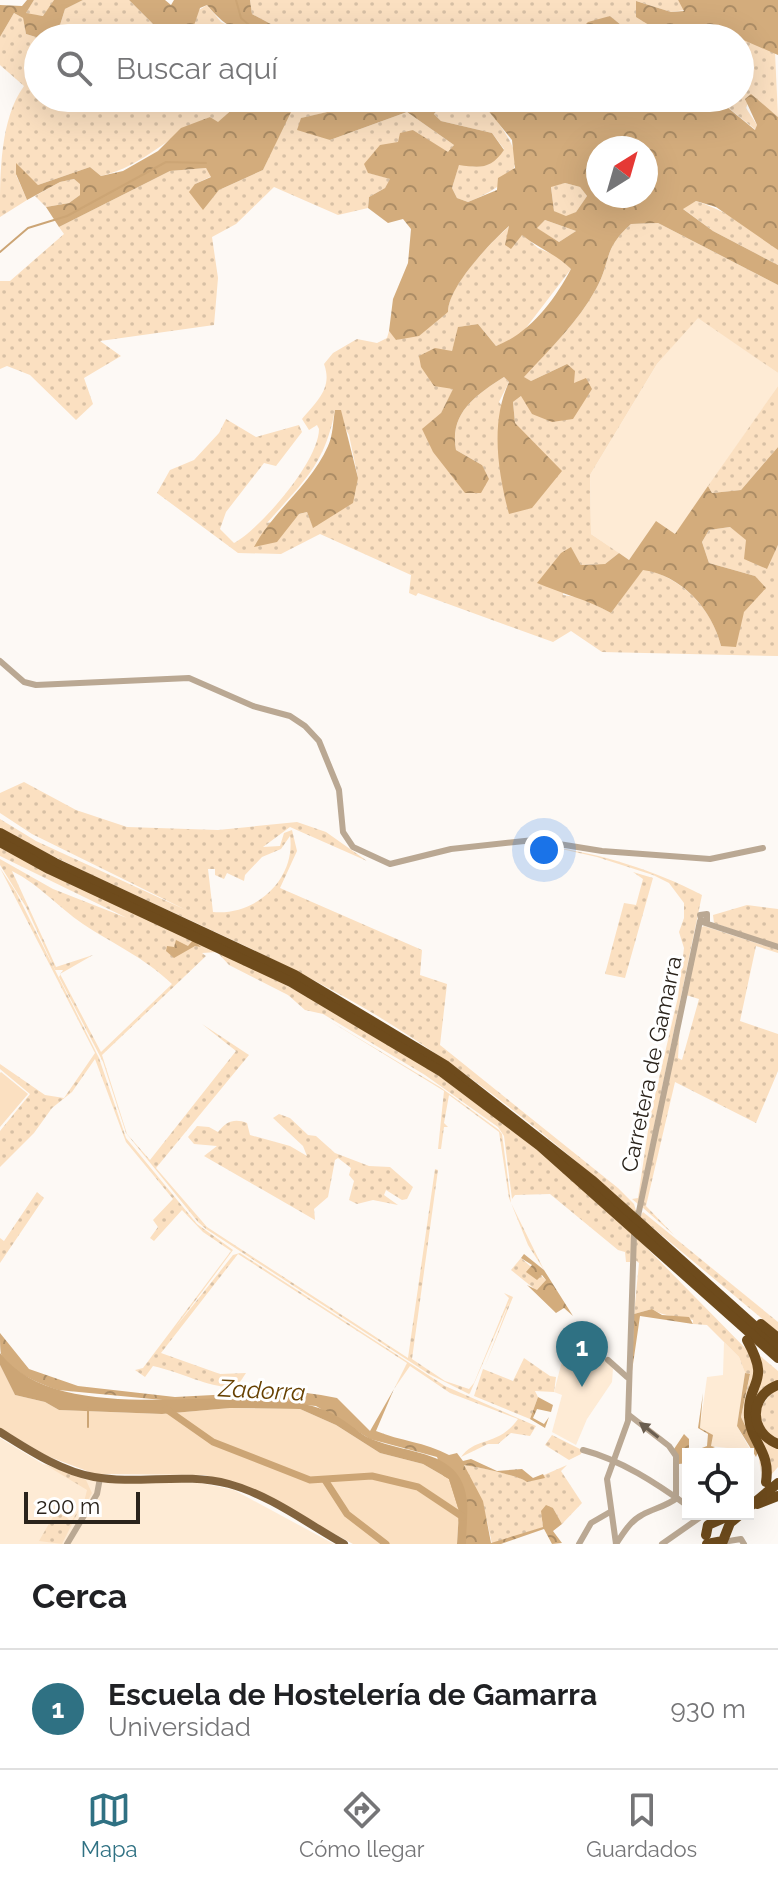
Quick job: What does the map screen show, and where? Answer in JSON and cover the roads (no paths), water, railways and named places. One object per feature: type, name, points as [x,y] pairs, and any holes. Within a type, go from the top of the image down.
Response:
[{"type":"highway","points":[[0,833],[55,863],[295,975],[410,1042],[544,1139],[778,1347]]},
{"type":"highway","points":[[0,842],[49,869],[291,982],[404,1047],[540,1146],[778,1358]]},
{"type":"highway","points":[[679,1258],[777,1336]]},
{"type":"highway","points":[[688,1280],[778,1367]]},
{"type":"highway","points":[[747,1340],[760,1369],[749,1415],[767,1458],[766,1482]]},
{"type":"highway","points":[[778,1385],[760,1398],[755,1415],[762,1434],[778,1444]]},
{"type":"highway","points":[[754,1492],[778,1473]]},
{"type":"highway","points":[[754,1493],[778,1473]]},
{"type":"highway","points":[[754,1503],[778,1483]]},
{"type":"highway","points":[[754,1506],[778,1496]]},
{"type":"highway","points":[[708,1540],[723,1523]]},
{"type":"highway","points":[[708,1540],[723,1523]]},
{"type":"main road","points":[[0,1432],[52,1462],[100,1478],[197,1478],[230,1485],[255,1494],[344,1544]]},
{"type":"street","points":[[0,661],[24,682],[36,685],[189,678],[253,706],[290,716],[319,741],[339,790],[343,832],[353,847],[390,864],[452,846],[543,841],[602,851],[710,859],[763,848]]},
{"type":"street","name":"Carretera de Gamarra","points":[[638,1216],[704,921],[778,947]]},
{"type":"street","points":[[616,1544],[607,1479],[629,1415],[627,1377],[634,1234]]},
{"type":"street","points":[[608,1360],[627,1377]]},
{"type":"street","points":[[629,1415],[669,1446],[676,1456],[677,1498]]},
{"type":"street","points":[[583,1450],[612,1461],[682,1502]]},
{"type":"street","points":[[67,1544],[97,1494],[100,1478]]},
{"type":"street","points":[[616,1544],[634,1520],[666,1507],[677,1498]]},
{"type":"street","points":[[579,1544],[591,1523],[610,1512]]},
{"type":"street","points":[[662,1544],[694,1520]]},
{"type":"street","points":[[700,1520],[708,1540],[741,1539],[744,1544]]},
{"type":"street","points":[[723,1523],[733,1541]]},
{"type":"waterway","points":[[236,0],[241,18],[248,24]]},
{"type":"waterway","points":[[0,252],[28,228],[67,216],[166,162],[206,163]]},
{"type":"waterway","points":[[88,1408],[88,1427]]},
{"type":"waterway","points":[[166,1409],[213,1442],[310,1480],[372,1476],[418,1487],[463,1517]]},
{"type":"waterway","points":[[325,1480],[347,1514],[386,1544]]},
{"type":"place","name":"Escuela de Hostelería de Gamarra","points":[[582,1387]]},
{"type":"water label","name":"Zadorra","points":[[262,1390]]}]
